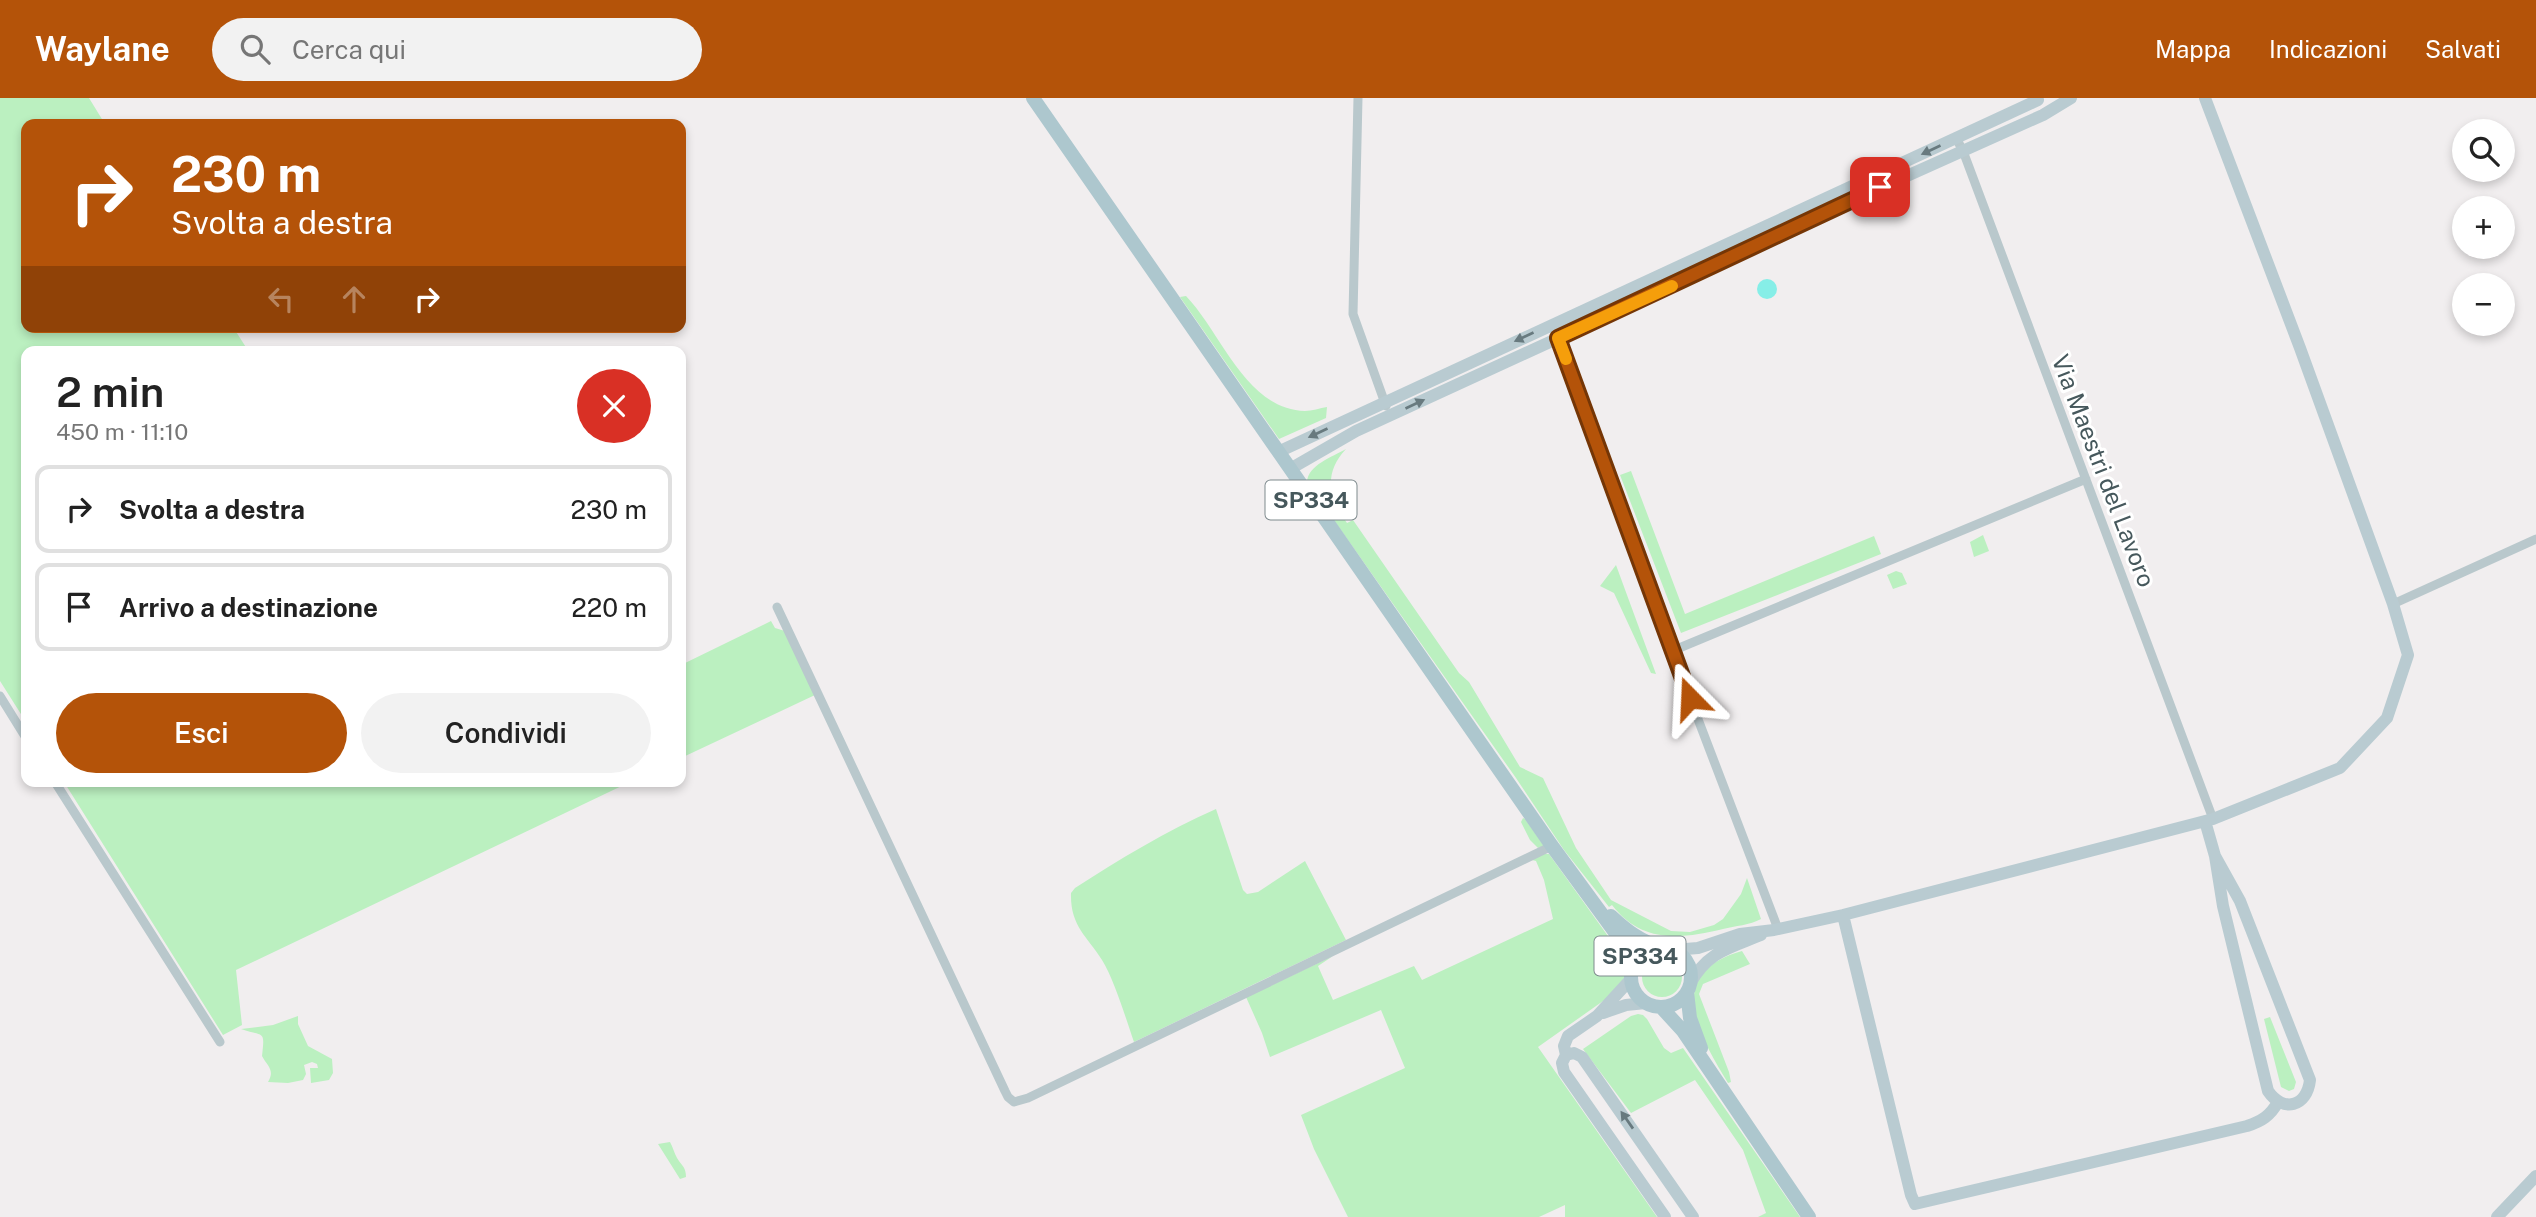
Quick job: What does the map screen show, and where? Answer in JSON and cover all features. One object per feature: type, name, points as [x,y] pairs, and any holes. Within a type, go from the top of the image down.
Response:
[{"type":"main road","name":"SP334","points":[[1033,98],[1629,953],[1635,992],[1646,1003],[1661,1007],[1676,1003],[1689,988]]},
{"type":"main road","name":"SP334","points":[[1592,900],[1636,936],[1647,943],[1669,949],[1687,962],[1690,969],[1690,1018],[1707,1066]]},
{"type":"main road","name":"SP334","points":[[1632,975],[1636,961],[1646,951],[1669,949]]},
{"type":"main road","name":"SP334","points":[[1661,1007],[1676,1022],[1809,1217]]},
{"type":"street","points":[[1358,98],[1353,314],[1391,415]]},
{"type":"street","points":[[1290,470],[1356,430],[2043,115],[2071,98]]},
{"type":"street","points":[[1669,949],[1698,948],[1740,933],[1776,929],[1843,915],[2209,820],[2340,768],[2387,719],[2408,654],[2393,604],[2305,361],[2206,98]]},
{"type":"street","points":[[1278,452],[2037,99],[2043,115]]},
{"type":"street","name":"Via Maestri del Lavoro","points":[[1956,138],[2086,479],[2209,820]]},
{"type":"street","points":[[1552,325],[1776,929]]},
{"type":"street","points":[[1444,374],[1451,387]]},
{"type":"street","points":[[1672,651],[2086,479]]},
{"type":"street","points":[[2393,604],[2536,539]]},
{"type":"street","points":[[777,607],[1004,1091],[1014,1102],[1028,1098],[1552,846]]},
{"type":"street","points":[[0,696],[21,730]]},
{"type":"street","points":[[58,787],[220,1042]]},
{"type":"street","points":[[2209,820],[2223,906],[2268,1091],[2278,1102],[2294,1104],[2303,1099],[2309,1091],[2310,1080],[2240,901],[2215,856]]},
{"type":"street","points":[[1843,915],[1910,1195],[1915,1204],[2246,1126],[2262,1121],[2278,1102]]},
{"type":"street","points":[[1689,988],[1698,971],[1716,954],[1776,929]]},
{"type":"street","points":[[1632,975],[1620,993],[1597,1016],[1566,1039],[1566,1055],[1562,1068],[1665,1217]]},
{"type":"street","points":[[1597,1016],[1626,1005],[1646,1003]]},
{"type":"street","points":[[1566,1055],[1574,1053],[1582,1057],[1693,1217]]},
{"type":"street","points":[[1625,1160],[1645,1147]]},
{"type":"street","points":[[2497,1217],[2536,1176]]},
{"type":"green space","points":[[0,98],[89,98],[102,119],[21,119],[21,333],[237,333],[245,346],[21,346],[21,714],[0,681]]},
{"type":"green space","points":[[1186,296],[1236,367],[1266,398],[1284,407],[1305,411],[1327,407],[1326,418],[1279,439],[1180,297]]},
{"type":"green space","points":[[1346,449],[1338,459],[1331,477],[1333,495],[1341,514],[1347,523],[1353,520],[1459,673],[1469,682],[1520,767],[1543,778],[1576,848],[1611,900],[1671,931],[1690,932],[1714,925],[1723,919],[1741,894],[1747,878],[1761,919],[1692,935],[1663,935],[1636,927],[1612,905],[1609,907],[1564,850],[1307,482],[1316,466]]},
{"type":"green space","points":[[1631,471],[1685,614],[1874,536],[1881,554],[1681,633],[1620,475]]},
{"type":"green space","points":[[1983,535],[1989,551],[1974,557],[1970,542]]},
{"type":"green space","points":[[1616,565],[1656,674],[1651,673],[1614,593],[1600,586]]},
{"type":"green space","points":[[1896,571],[1902,573],[1907,584],[1893,589],[1887,575]]},
{"type":"green space","points":[[771,621],[775,628],[785,631],[815,695],[686,756],[686,663]]},
{"type":"green space","points":[[67,787],[620,787],[236,970],[242,1025],[223,1035]]},
{"type":"green space","points":[[1216,809],[1243,890],[1247,894],[1258,892],[1305,861],[1346,940],[1134,1042],[1106,968],[1076,922],[1071,893],[1144,846]]},
{"type":"green space","points":[[1523,818],[1544,846],[1538,848],[1530,840],[1521,822]]},
{"type":"green space","points":[[1542,854],[1549,854],[1628,964],[1624,980],[1613,994],[1538,1047],[1657,1217],[1565,1217],[1565,1205],[1539,1217],[1348,1217],[1314,1149],[1301,1115],[1405,1068],[1381,1010],[1270,1057],[1246,997],[1333,956],[1318,966],[1333,1000],[1414,966],[1422,980],[1553,919],[1544,880],[1536,861],[1532,860]]},
{"type":"green space","points":[[1742,951],[1750,964],[1703,984],[1699,994],[1729,1072],[1731,1082],[1728,1083],[1698,1026],[1694,1007],[1695,990],[1702,974],[1717,961]]},
{"type":"green space","points":[[1662,957],[1676,963],[1682,977],[1676,991],[1662,997],[1648,991],[1642,977],[1648,963]]},
{"type":"green space","points":[[1638,1014],[1647,1019],[1664,1048],[1671,1053],[1683,1048],[1800,1217],[1758,1217],[1766,1213],[1743,1150],[1695,1080],[1631,1113],[1583,1049]]},
{"type":"green space","points":[[298,1016],[298,1024],[308,1046],[332,1059],[333,1073],[329,1080],[311,1083],[310,1068],[318,1068],[317,1064],[312,1062],[304,1065],[306,1074],[303,1080],[288,1083],[268,1082],[271,1071],[262,1056],[263,1038],[259,1034],[241,1029],[273,1025]]},
{"type":"green space","points":[[2270,1017],[2296,1082],[2294,1089],[2289,1091],[2281,1087],[2264,1019]]},
{"type":"green space","points":[[670,1142],[686,1177],[680,1179],[658,1144]]},
{"type":"water","points":[[1767,279],[1774,282],[1777,289],[1774,296],[1767,299],[1760,296],[1757,289],[1760,282]]},
{"type":"slow traffic","points":[[1566,359],[1558,338],[1672,286]]},
{"type":"route","points":[[1690,698],[1558,338],[1880,187]]}]
